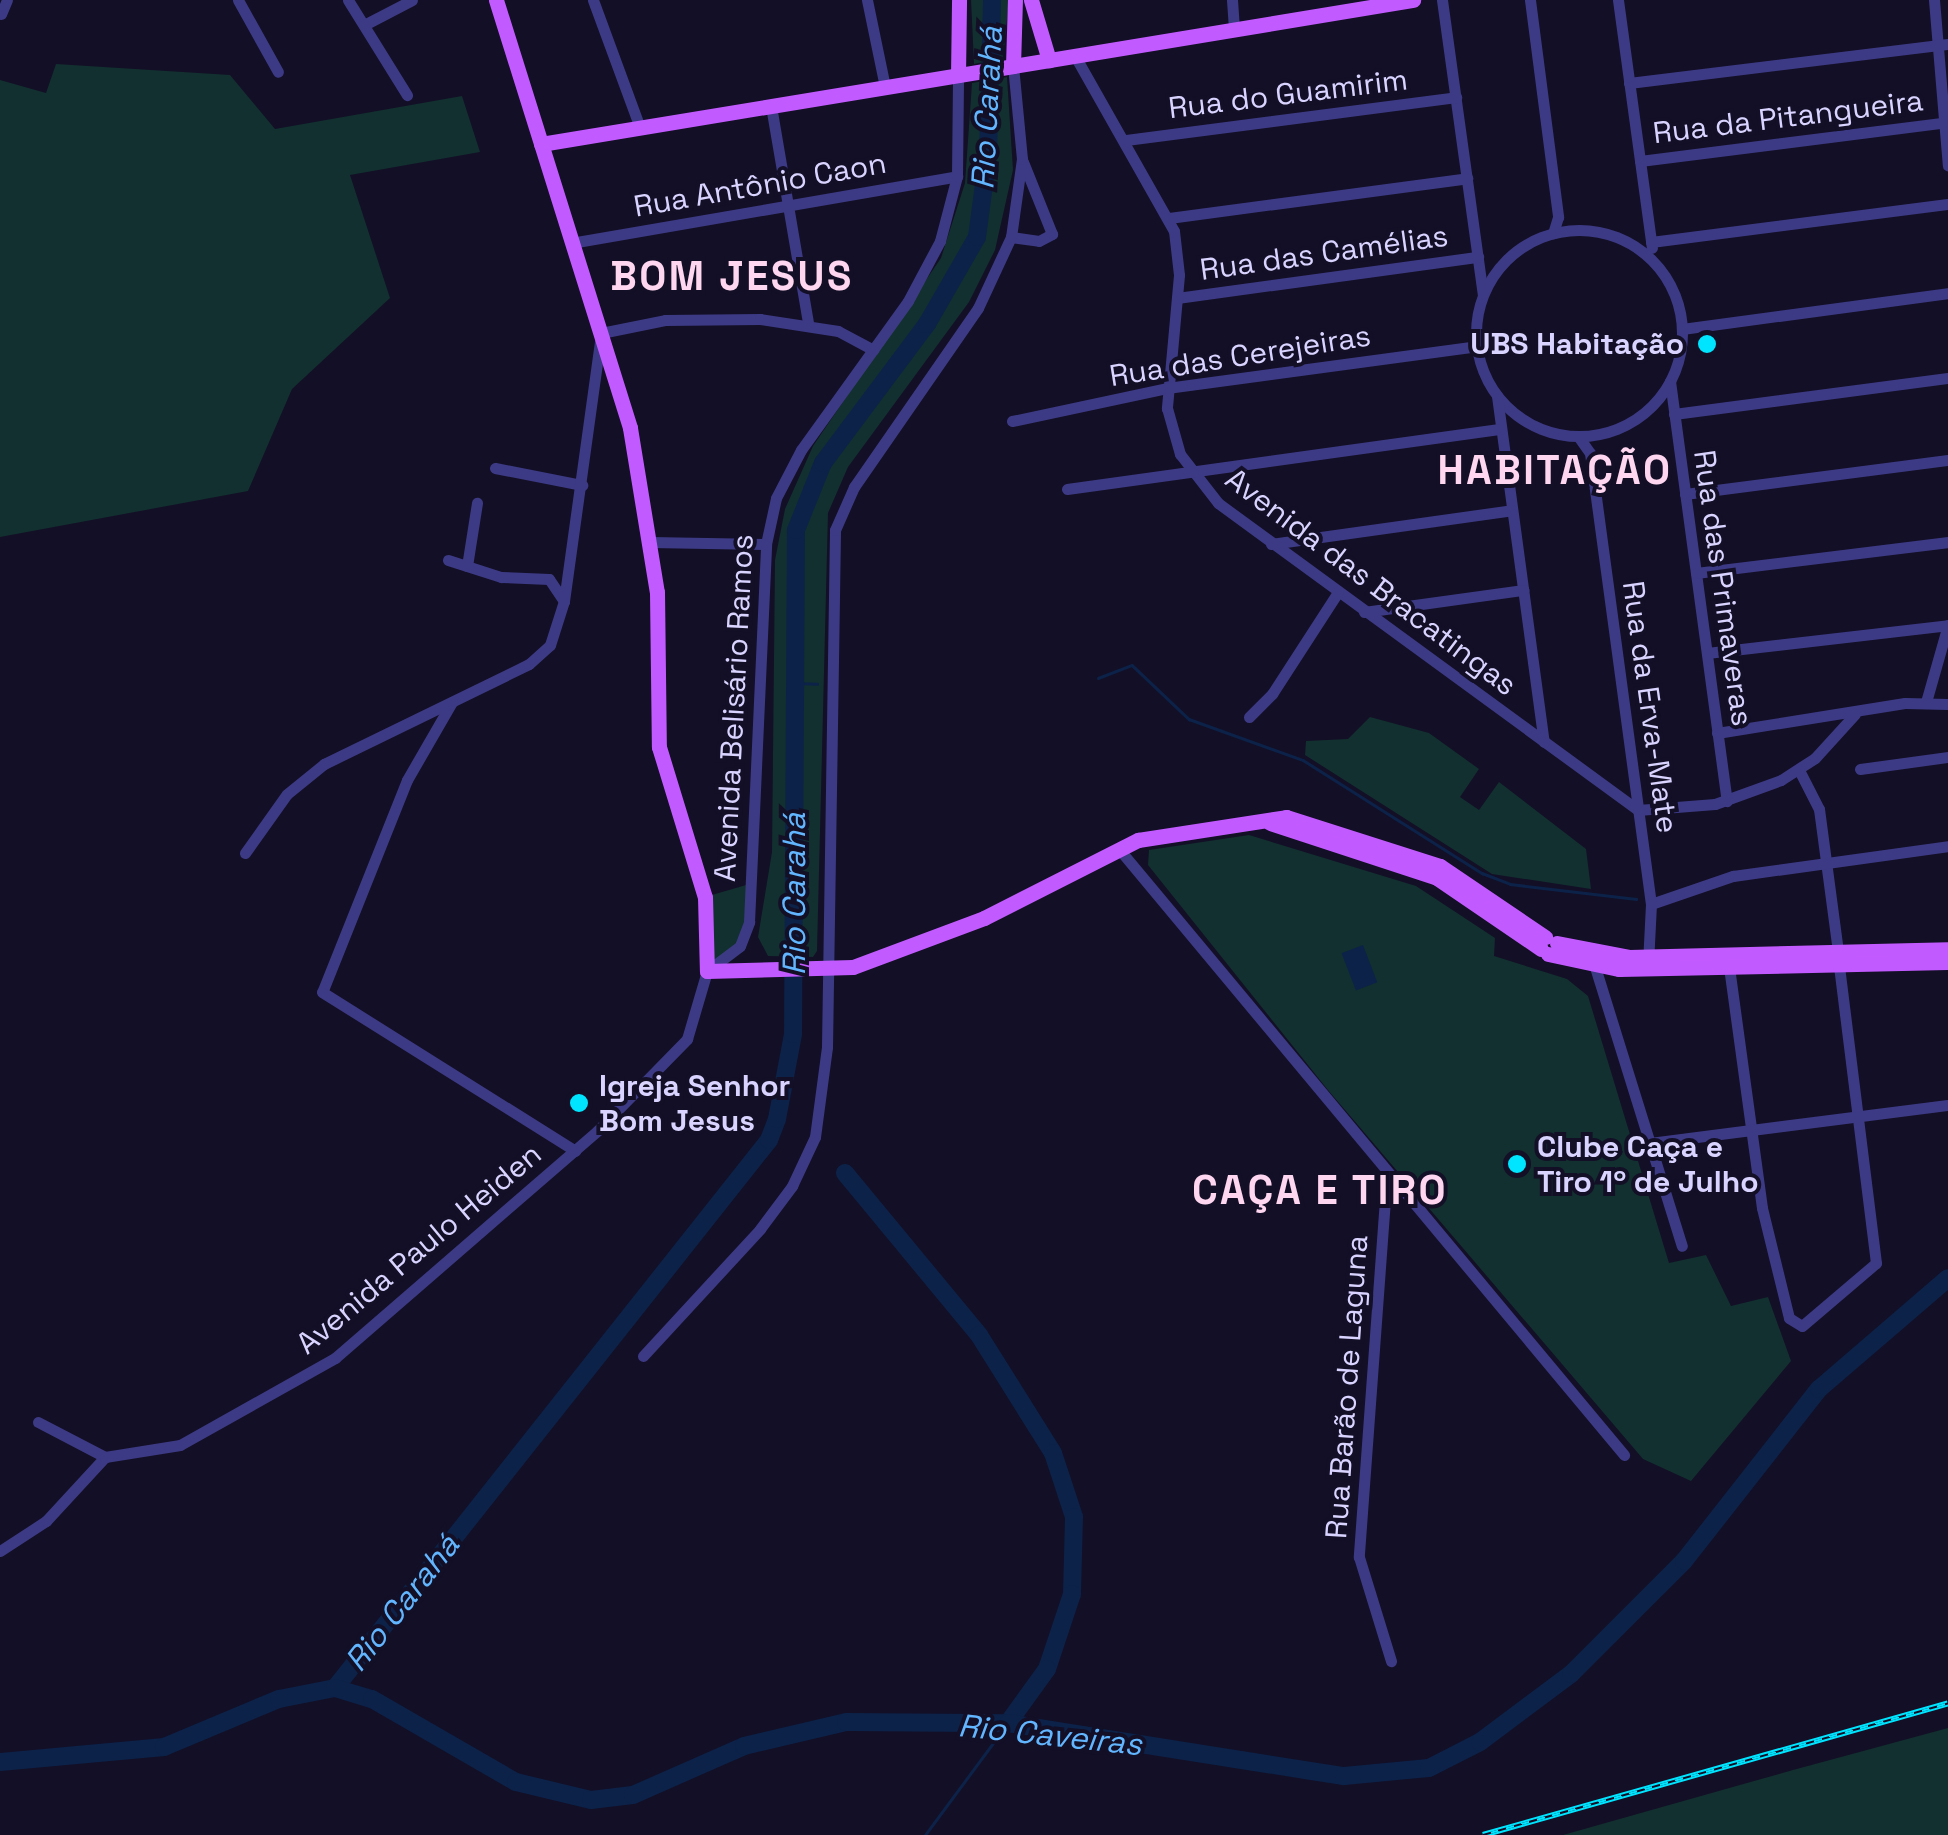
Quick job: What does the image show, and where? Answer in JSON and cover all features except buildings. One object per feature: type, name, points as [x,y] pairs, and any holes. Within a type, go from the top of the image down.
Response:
[{"type":"main road","points":[[496,0],[630,428],[650,542],[659,747],[704,898],[706,972],[818,971],[864,964],[956,930],[1120,849],[1168,832],[1257,819],[1437,878],[1548,946],[1595,968],[1649,962],[1839,958],[1948,962]]},
{"type":"main road","name":"Avenida Belisário Ramos","points":[[958,75],[959,0]]},
{"type":"main road","points":[[1010,66],[1016,0]]},
{"type":"main road","points":[[541,144],[1413,0]]},
{"type":"main road","points":[[1033,2],[1049,60]]},
{"type":"main road","points":[[1548,946],[1649,962],[1729,967],[1948,948]]},
{"type":"street","points":[[1,14],[6,0]]},
{"type":"street","points":[[238,0],[278,72]]},
{"type":"street","points":[[348,0],[407,95]]},
{"type":"street","points":[[364,25],[412,0]]},
{"type":"street","points":[[594,0],[640,128]]},
{"type":"street","points":[[867,0],[885,87]]},
{"type":"street","points":[[1232,0],[1234,30]]},
{"type":"street","points":[[1442,0],[1483,294],[1476,346],[1497,396],[1544,742]]},
{"type":"street","points":[[1530,0],[1558,217],[1552,233]]},
{"type":"street","points":[[1497,396],[1524,420],[1578,436],[1598,434],[1652,406],[1670,381],[1682,329],[1674,293],[1654,262],[1618,0]]},
{"type":"street","points":[[1934,0],[1943,44],[1942,123],[1948,166]]},
{"type":"street","points":[[1629,82],[1943,44]]},
{"type":"street","name":"Avenida das Bracatingas","points":[[1076,56],[1169,218],[1180,258],[1167,388],[1171,430],[1190,472],[1218,503],[1272,544],[1638,810]]},
{"type":"street","points":[[1010,66],[1022,158],[1052,234],[1039,241],[1011,237]]},
{"type":"street","name":"Avenida Belisário Ramos","points":[[706,972],[740,946],[751,911],[766,544],[786,475],[930,263],[957,176],[958,75]]},
{"type":"street","name":"Rua do Guamirim","points":[[1126,140],[1456,97]]},
{"type":"street","points":[[771,106],[808,323]]},
{"type":"street","name":"Rua da Pitangueira","points":[[1640,161],[1942,123]]},
{"type":"street","points":[[643,1356],[760,1230],[804,1164],[825,1078],[818,971],[835,530],[854,487],[978,308],[1011,237],[1022,158]]},
{"type":"street","name":"Rua Antônio Caon","points":[[572,244],[957,176]]},
{"type":"street","points":[[1169,218],[1467,178]]},
{"type":"street","points":[[1651,242],[1948,204]]},
{"type":"street","points":[[1558,217],[1570,230]]},
{"type":"street","points":[[1483,294],[1504,262],[1552,233],[1570,230],[1606,234],[1654,262]]},
{"type":"street","name":"Rua das Camélias","points":[[1178,298],[1478,258]]},
{"type":"street","points":[[1682,329],[1948,293]]},
{"type":"street","points":[[244,853],[305,778],[352,747],[452,702],[542,655],[558,631],[564,601],[601,334],[680,319],[808,323],[873,350]]},
{"type":"street","name":"Rua das Cerejeiras","points":[[1012,421],[1167,388],[1476,346]]},
{"type":"street","points":[[1674,414],[1948,378]]},
{"type":"street","name":"Rua das Primaveras","points":[[1670,381],[1726,801]]},
{"type":"street","points":[[1067,490],[1501,429]]},
{"type":"street","points":[[1590,453],[1598,434]]},
{"type":"street","name":"Rua da Erva-Mate","points":[[1578,436],[1590,453],[1650,904],[1649,962]]},
{"type":"street","points":[[1685,494],[1948,460]]},
{"type":"street","points":[[494,468],[582,485]]},
{"type":"street","points":[[466,566],[476,504]]},
{"type":"street","points":[[1272,544],[1512,510]]},
{"type":"street","points":[[650,542],[766,544]]},
{"type":"street","points":[[1696,572],[1948,542]]},
{"type":"street","points":[[448,560],[501,577],[549,579],[564,601]]},
{"type":"street","points":[[1364,612],[1524,590]]},
{"type":"street","points":[[1249,718],[1272,694],[1338,592]]},
{"type":"street","points":[[1706,653],[1948,625],[1926,702]]},
{"type":"street","points":[[452,702],[407,780],[322,992],[575,1151]]},
{"type":"street","points":[[1718,733],[1926,702],[1948,704]]},
{"type":"street","points":[[1638,810],[1726,801],[1799,770],[1855,714]]},
{"type":"street","points":[[1860,769],[1948,757]]},
{"type":"street","points":[[1729,967],[1766,1226],[1789,1318],[1797,1325],[1808,1324],[1876,1264],[1819,809],[1799,770]]},
{"type":"street","points":[[1650,904],[1714,880],[1948,846]]},
{"type":"street","points":[[1120,849],[1624,1456]]},
{"type":"street","points":[[1595,968],[1682,1246]]},
{"type":"street","name":"Avenida Paulo Heiden","points":[[106,1457],[180,1446],[308,1377],[575,1151],[678,1052],[695,1024],[706,972]]},
{"type":"street","points":[[1650,1143],[1948,1105]]},
{"type":"street","name":"Rua Barão de Laguna","points":[[1388,1171],[1359,1557],[1391,1661]]},
{"type":"street","points":[[0,1551],[46,1521],[106,1457],[38,1422]]},
{"type":"green space","points":[[971,0],[1009,0],[1003,58],[974,64]]},
{"type":"green space","points":[[56,64],[230,75],[275,129],[462,96],[480,152],[350,175],[390,298],[292,389],[248,491],[0,537],[0,80],[46,93]]},
{"type":"green space","points":[[1007,77],[1013,170],[995,250],[969,302],[848,467],[828,513],[817,951],[813,957],[768,956],[758,937],[772,852],[775,560],[785,509],[813,446],[941,258],[965,183],[972,83]]},
{"type":"green space","points":[[1370,717],[1429,733],[1479,769],[1460,797],[1479,810],[1499,782],[1586,849],[1591,889],[1492,874],[1305,755],[1306,741],[1348,739]]},
{"type":"green space","name":"Clube Caça e Tiro 1º de Julho","points":[[1249,835],[1416,886],[1495,938],[1494,956],[1567,979],[1588,996],[1669,1263],[1706,1255],[1731,1306],[1768,1297],[1791,1361],[1691,1481],[1643,1459],[1328,1090],[1148,865],[1149,850]]},
{"type":"green space","points":[[753,883],[745,935],[707,971],[705,897]]},
{"type":"green space","points":[[1948,1728],[1948,1835],[1563,1835],[1793,1770]]},
{"type":"water","points":[[1363,945],[1377,982],[1356,991],[1342,953]]},
{"type":"waterway","name":"Rio Carahá","points":[[335,1688],[769,1140],[777,1119],[793,1034],[796,530],[823,463],[927,324],[977,237],[988,155],[992,0]]},
{"type":"waterway","points":[[1098,678],[1132,665],[1189,719],[1303,760],[1482,873],[1510,884],[1636,899]]},
{"type":"waterway","points":[[793,683],[817,684]]},
{"type":"waterway","points":[[845,1173],[979,1335],[1053,1453],[1074,1517],[1072,1594],[1047,1669],[1008,1723]]},
{"type":"waterway","name":"Rio Caveiras","points":[[0,1762],[164,1747],[279,1699],[335,1688],[372,1699],[516,1782],[591,1800],[633,1795],[744,1746],[846,1722],[1008,1723],[1344,1776],[1429,1768],[1480,1742],[1571,1674],[1684,1561],[1819,1389],[1948,1278]]},
{"type":"waterway","points":[[925,1835],[1008,1723]]},
{"type":"railway","points":[[1483,1835],[1948,1703]]},
{"type":"place","name":"UBS Habitação","points":[[1707,344]]},
{"type":"place","name":"Igreja Senhor Bom Jesus","points":[[579,1103]]},
{"type":"place","name":"Clube Caça e Tiro 1º de Julho","points":[[1517,1164]]},
{"type":"district","name":"BOM JESUS","points":[[732,277]]},
{"type":"district","name":"HABITAÇÃO","points":[[1555,471]]},
{"type":"district","name":"CAÇA E TIRO","points":[[1320,1191]]}]
